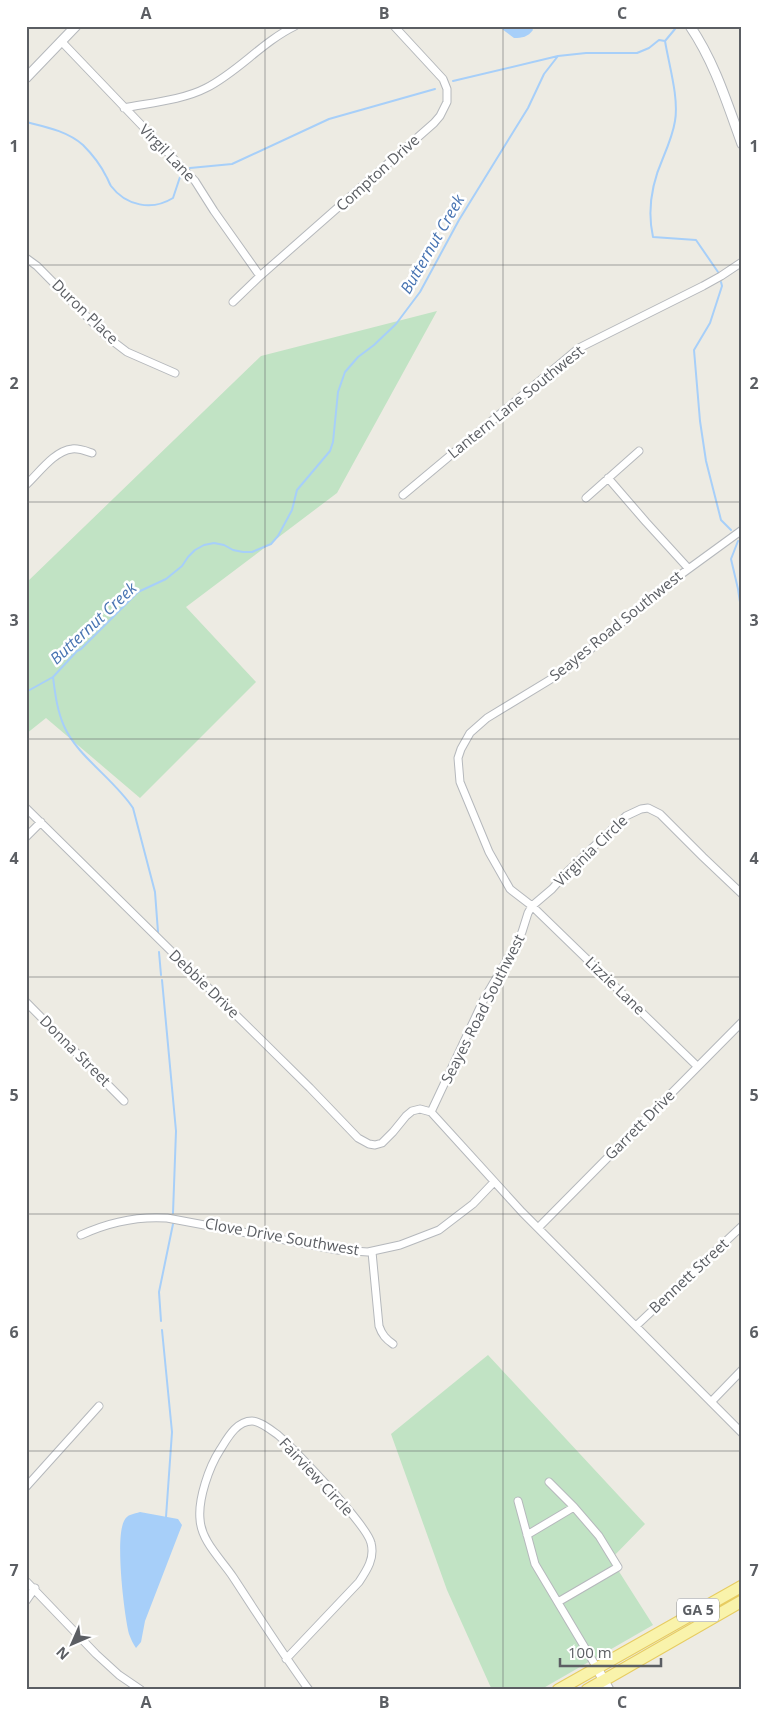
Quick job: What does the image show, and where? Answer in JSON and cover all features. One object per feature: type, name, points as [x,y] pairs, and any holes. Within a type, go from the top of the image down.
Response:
[{"type":"main road","name":"GA 5","points":[[558,1690],[742,1586]]},
{"type":"main road","name":"GA 5","points":[[587,1690],[606,1685],[742,1600]]},
{"type":"street","points":[[26,78],[76,26]]},
{"type":"street","points":[[124,108],[189,95],[208,88],[274,39],[295,26]]},
{"type":"street","name":"Compton Drive","points":[[233,302],[260,276],[395,159],[434,123],[444,110],[447,95],[443,79],[394,26]]},
{"type":"street","points":[[690,26],[701,42],[716,71],[742,144]]},
{"type":"street","name":"Virgil Lane","points":[[61,41],[195,181],[214,212],[260,276]]},
{"type":"street","name":"Duron Place","points":[[26,258],[37,266],[106,336],[127,352],[174,373]]},
{"type":"street","name":"Lantern Lane Southwest","points":[[403,495],[579,348],[694,291],[742,262]]},
{"type":"street","points":[[26,485],[56,456],[66,451],[74,448],[92,453]]},
{"type":"street","points":[[586,498],[639,451]]},
{"type":"street","points":[[608,478],[688,568]]},
{"type":"street","name":"Seayes Road Southwest","points":[[430,1112],[484,999],[517,943],[532,906],[510,890],[489,852],[460,782],[458,758],[470,732],[487,718],[566,670],[688,568],[742,530]]},
{"type":"street","name":"Debbie Drive","points":[[26,808],[310,1088],[358,1138],[375,1145],[386,1139],[412,1111],[420,1109],[430,1112]]},
{"type":"street","name":"Virginia Circle","points":[[532,906],[552,889],[618,823],[633,812],[648,808],[660,814],[742,894]]},
{"type":"street","points":[[26,837],[41,822]]},
{"type":"street","name":"Lizzie Lane","points":[[532,906],[697,1066]]},
{"type":"street","name":"Donna Street","points":[[26,1002],[124,1101]]},
{"type":"street","name":"Garrett Drive","points":[[538,1228],[742,1022]]},
{"type":"street","points":[[430,1112],[538,1228],[742,1433]]},
{"type":"street","name":"Clove Drive Southwest","points":[[81,1235],[113,1222],[143,1218],[167,1218],[338,1250],[372,1252],[414,1241],[439,1230],[462,1213],[494,1182]]},
{"type":"street","name":"Bennett Street","points":[[636,1326],[742,1226]]},
{"type":"street","points":[[372,1252],[379,1326],[381,1333],[393,1344]]},
{"type":"street","points":[[711,1402],[742,1370]]},
{"type":"street","points":[[26,1487],[99,1406]]},
{"type":"street","name":"Fairview Circle","points":[[286,1659],[345,1598],[369,1568],[371,1543],[360,1524],[278,1435],[253,1421],[244,1422],[234,1430],[218,1453],[206,1480],[200,1520],[211,1546],[286,1659],[309,1690]]},
{"type":"street","points":[[549,1482],[599,1536],[618,1566],[558,1602]]},
{"type":"street","points":[[518,1502],[536,1564],[606,1685]]},
{"type":"street","points":[[527,1534],[574,1507]]},
{"type":"street","points":[[26,1580],[96,1654],[141,1690]]},
{"type":"street","points":[[26,1601],[35,1588]]},
{"type":"green space","points":[[437,311],[337,493],[186,607],[256,682],[140,798],[46,718],[26,734],[26,583],[261,356]]},
{"type":"green space","points":[[488,1355],[645,1524],[611,1559],[653,1625],[540,1690],[492,1690],[447,1590],[391,1434]]},
{"type":"water","points":[[498,26],[531,26],[533,30],[525,37],[514,38]]},
{"type":"water","points":[[140,1512],[178,1519],[182,1525],[145,1621],[141,1642],[136,1648],[129,1634],[125,1610],[120,1543],[121,1530],[125,1519]]},
{"type":"waterway","name":"Butternut Creek","points":[[665,41],[675,29]]},
{"type":"waterway","name":"Butternut Creek","points":[[453,81],[558,56],[586,53],[637,53],[649,48],[659,40],[665,41]]},
{"type":"waterway","points":[[665,41],[675,92],[676,112],[672,135],[653,187],[650,217],[653,237],[696,240],[718,272]]},
{"type":"waterway","name":"Butternut Creek","points":[[26,692],[53,677],[138,592],[166,579],[182,566],[195,550],[204,545],[214,543],[224,545],[233,550],[252,552],[271,544],[278,536],[292,510],[297,490],[330,451],[333,442],[338,392],[345,372],[358,357],[396,324],[420,292],[459,220],[528,108],[544,74],[558,56]]},
{"type":"waterway","points":[[190,168],[232,164],[329,119],[435,89]]},
{"type":"waterway","points":[[26,122],[56,130],[77,140],[96,159],[117,193],[132,202],[148,205],[165,202],[173,198],[181,174]]},
{"type":"waterway","points":[[721,282],[722,286],[710,323],[694,350],[700,421],[706,461],[721,520],[731,530]]},
{"type":"waterway","points":[[738,541],[731,559],[742,615]]},
{"type":"waterway","points":[[53,677],[60,714],[70,737],[133,808],[155,892],[158,932]]},
{"type":"waterway","points":[[159,952],[161,975]]},
{"type":"waterway","points":[[162,980],[176,1131],[173,1213]]},
{"type":"waterway","points":[[161,1321],[159,1292],[173,1224]]},
{"type":"waterway","points":[[162,1330],[172,1432],[166,1517]]}]
